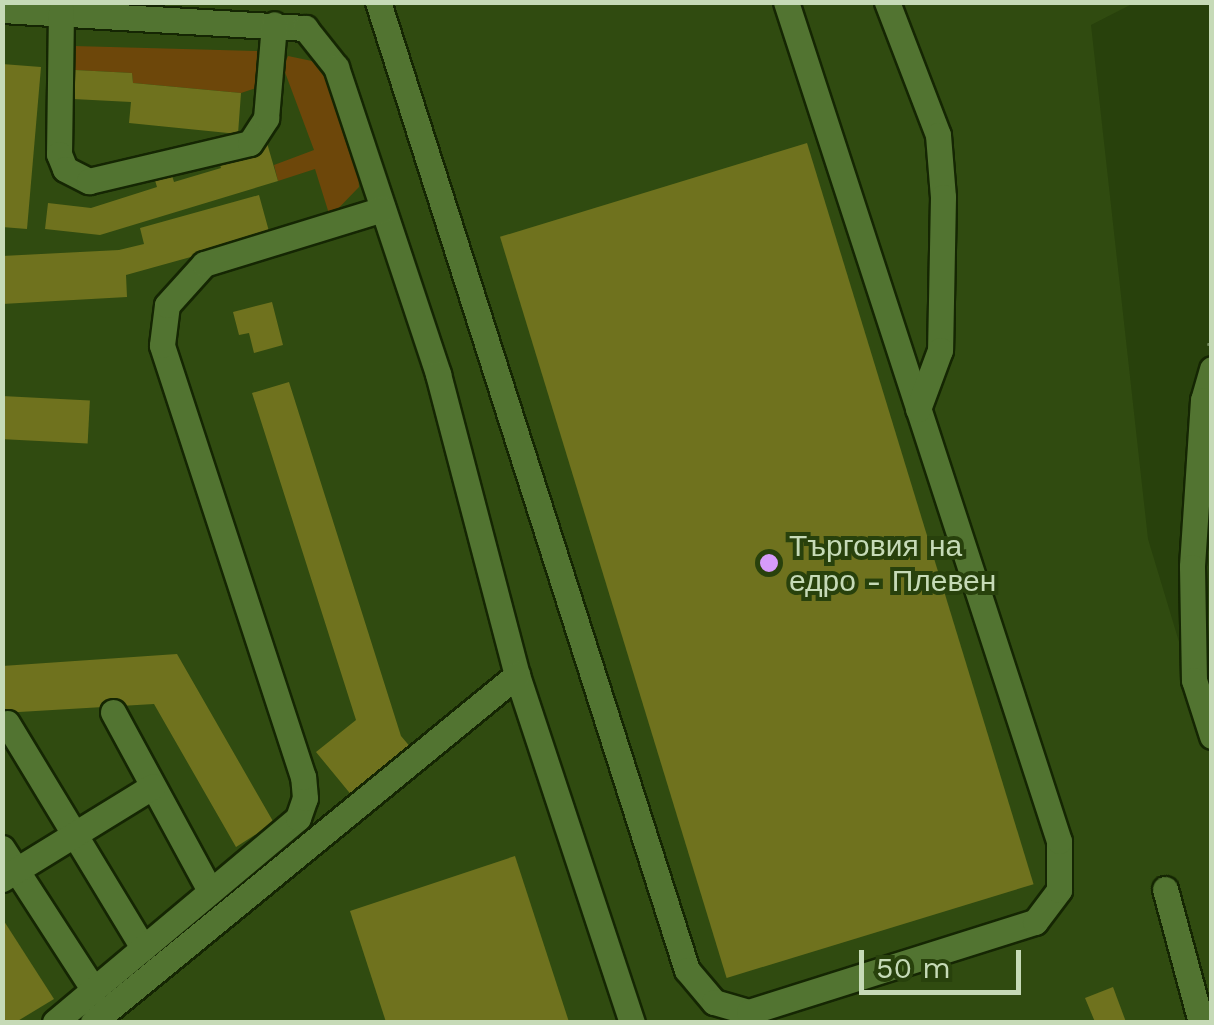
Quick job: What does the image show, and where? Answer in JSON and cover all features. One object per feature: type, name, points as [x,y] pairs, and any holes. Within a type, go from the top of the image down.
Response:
[{"type":"street","points":[[378,2],[688,970],[714,1002],[751,1017],[1035,922],[1059,890],[1058,840],[786,2]]},
{"type":"street","points":[[887,2],[938,135],[942,197],[940,350],[918,409]]},
{"type":"street","points":[[2,10],[274,24],[308,15],[336,66],[438,374],[517,675],[632,1022]]},
{"type":"street","points":[[60,11],[59,154],[65,169],[88,181],[250,143],[266,118],[274,24]]},
{"type":"street","points":[[56,1022],[298,818],[306,798],[303,776],[162,345],[167,305],[204,264],[384,210]]},
{"type":"street","points":[[1212,368],[1203,400],[1205,467],[1192,567],[1194,680],[1212,736]]},
{"type":"street","points":[[93,1022],[517,675]]},
{"type":"street","points":[[113,712],[210,891]]},
{"type":"street","points":[[7,723],[143,948]]},
{"type":"street","points":[[94,990],[7,866],[72,836],[152,786]]},
{"type":"street","points":[[1165,888],[1201,1022]]},
{"type":"shaded area","points":[[2,3],[1134,3],[1091,25],[1148,539],[1211,748],[1211,1022],[3,1022]]},
{"type":"shaded area","points":[[74,46],[257,51],[256,88],[241,93],[133,83],[132,73],[75,70]]},
{"type":"shaded area","points":[[288,56],[312,61],[327,80],[358,167],[359,187],[330,217],[315,169],[278,181],[274,165],[314,150],[283,67]]},
{"type":"building","points":[[2,64],[41,67],[27,229],[2,227]]},
{"type":"building","points":[[75,70],[132,73],[133,83],[241,93],[238,134],[129,123],[131,102],[73,99]]},
{"type":"building","points":[[267,143],[278,181],[100,235],[45,229],[48,203],[91,208],[157,187],[154,177],[171,172],[174,182],[221,168],[218,158]]},
{"type":"building","name":"Търговия на едро - Плевен","points":[[807,143],[1034,884],[727,978],[500,237]]},
{"type":"building","points":[[259,195],[270,235],[126,275],[127,297],[2,304],[2,256],[119,250],[144,244],[140,228]]},
{"type":"building","points":[[272,302],[283,345],[254,353],[249,333],[239,335],[233,312]]},
{"type":"building","points":[[289,382],[401,736],[412,749],[353,797],[316,752],[356,720],[252,393]]},
{"type":"building","points":[[2,396],[90,401],[88,444],[2,439]]},
{"type":"building","points":[[177,654],[274,823],[236,847],[154,704],[2,713],[2,666]]},
{"type":"building","points":[[515,856],[569,1022],[386,1022],[350,911]]},
{"type":"building","points":[[2,918],[54,999],[16,1022],[2,1022]]},
{"type":"building","points":[[1113,987],[1126,1022],[1095,1022],[1085,998]]},
{"type":"place","name":"Търговия на едро - Плевен","points":[[769,563]]}]
